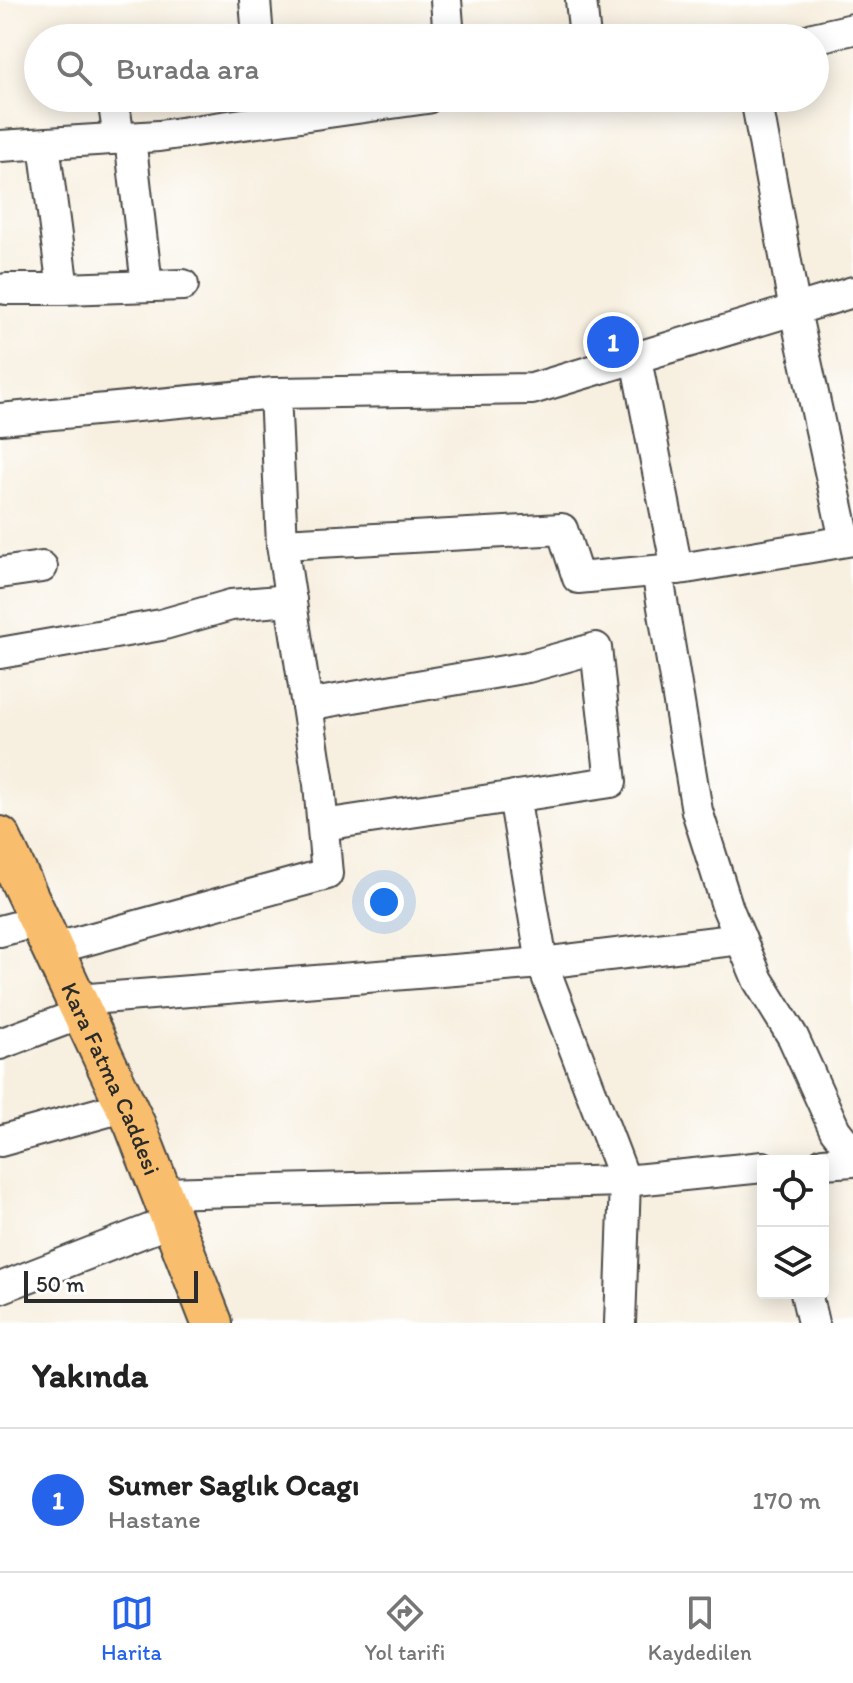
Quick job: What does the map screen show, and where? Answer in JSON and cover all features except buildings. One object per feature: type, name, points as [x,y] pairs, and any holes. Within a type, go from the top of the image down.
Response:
[{"type":"main road","name":"Kara Fatma Caddesi","points":[[0,837],[126,1106],[212,1323]]},
{"type":"street","points":[[255,0],[257,24]]},
{"type":"street","points":[[446,0],[448,24]]},
{"type":"street","points":[[581,0],[584,24]]},
{"type":"street","points":[[829,34],[853,29]]},
{"type":"street","points":[[117,112],[125,139],[147,286]]},
{"type":"street","points":[[0,146],[125,139],[249,112]]},
{"type":"street","points":[[282,544],[562,529],[578,578],[667,570],[849,540],[795,311],[759,112]]},
{"type":"street","points":[[44,144],[63,289]]},
{"type":"street","points":[[6,289],[183,285]]},
{"type":"street","points":[[0,419],[275,393],[532,389],[853,292]]},
{"type":"street","points":[[636,359],[667,570],[697,811],[758,980],[793,1037],[835,1130],[853,1153]]},
{"type":"street","points":[[0,931],[46,935],[327,874],[307,705],[282,544],[275,393]]},
{"type":"street","points":[[0,573],[42,567]]},
{"type":"street","points":[[0,653],[161,625],[231,605],[291,600]]},
{"type":"street","points":[[307,705],[528,667],[596,648],[611,782],[323,825]]},
{"type":"street","points":[[514,796],[542,963],[625,1181],[620,1323]]},
{"type":"street","points":[[0,1044],[80,1007],[542,963],[741,939]]},
{"type":"street","points":[[0,1141],[126,1106]]},
{"type":"street","points":[[829,1163],[853,1161]]},
{"type":"street","points":[[0,1288],[167,1207],[625,1181],[757,1168]]},
{"type":"street","points":[[807,1299],[813,1323]]},
{"type":"place","name":"Sumer Saglık Ocagı","points":[[613,342]]}]
